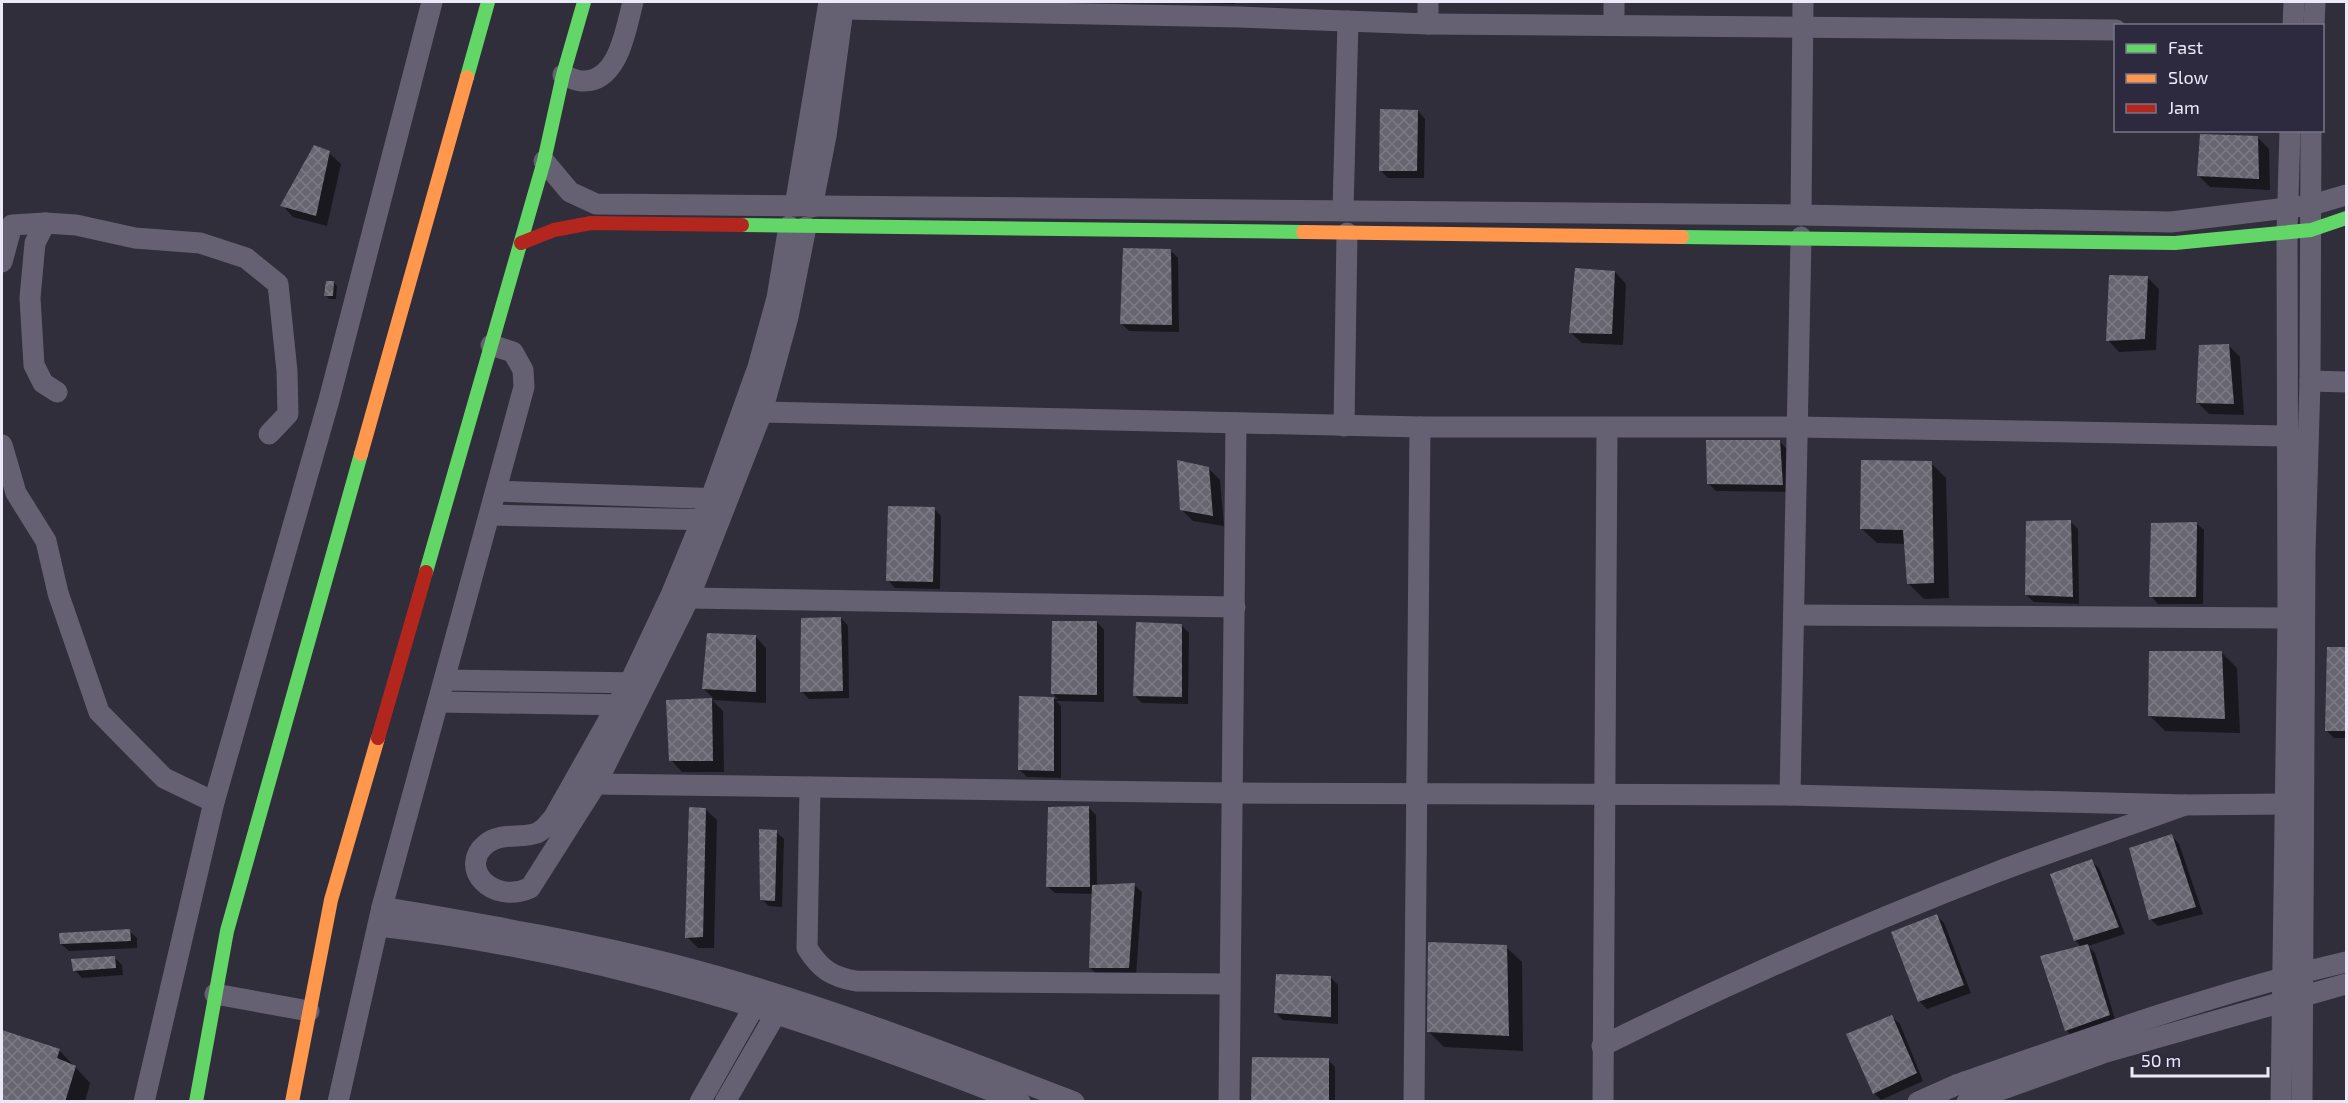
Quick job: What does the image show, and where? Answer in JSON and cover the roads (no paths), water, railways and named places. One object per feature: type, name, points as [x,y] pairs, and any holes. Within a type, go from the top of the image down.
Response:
[{"type":"main road","points":[[196,1101],[230,920],[488,2]]},
{"type":"main road","points":[[292,1101],[331,900],[544,161],[563,75],[584,2]]},
{"type":"main road","points":[[520,243],[554,230],[591,223],[800,216],[1347,233],[2175,243],[2311,230],[2346,218]]},
{"type":"street","points":[[144,1101],[214,802],[329,400],[432,2]]},
{"type":"street","points":[[563,75],[581,81],[595,78],[608,69],[618,54],[633,2]]},
{"type":"street","points":[[1428,2],[1428,24]]},
{"type":"street","points":[[1614,2],[1614,25]]},
{"type":"street","points":[[1801,215],[1803,2]]},
{"type":"street","points":[[2293,24],[2294,2]]},
{"type":"street","points":[[2314,24],[2315,2]]},
{"type":"street","points":[[719,499],[800,216],[826,136],[839,4],[1239,9],[1348,21],[1428,24],[1803,25],[2114,30]]},
{"type":"street","points":[[1343,210],[1348,21]]},
{"type":"street","points":[[2290,132],[2287,232],[2288,618],[2285,804],[2294,974],[2304,995],[2302,1101]]},
{"type":"street","points":[[2281,1101],[2283,1000],[2294,974],[2310,381],[2311,132]]},
{"type":"street","points":[[544,161],[570,192],[596,204],[800,216],[1343,210],[2170,222],[2312,204],[2346,195]]},
{"type":"street","points":[[627,705],[545,827],[537,833],[511,836],[487,843],[479,852],[477,865],[479,877],[488,888],[501,893],[517,894],[530,888],[596,784],[671,595],[762,412],[788,317],[800,216]]},
{"type":"street","points":[[2,262],[12,225],[45,223],[76,225],[135,238],[200,243],[246,258],[278,284],[287,371],[288,414],[269,434]]},
{"type":"street","points":[[45,223],[35,243],[31,287],[34,365],[43,383],[57,392]]},
{"type":"street","points":[[1344,426],[1347,233]]},
{"type":"street","points":[[1790,795],[1800,237]]},
{"type":"street","points":[[338,1101],[380,917],[524,387],[523,370],[513,352],[491,345]]},
{"type":"street","points":[[2310,381],[2346,382]]},
{"type":"street","points":[[762,412],[1344,426],[1798,427],[2286,436]]},
{"type":"street","points":[[1229,1101],[1236,423]]},
{"type":"street","points":[[1414,1101],[1420,427]]},
{"type":"street","points":[[1603,1101],[1607,428]]},
{"type":"street","points":[[2,445],[16,493],[46,542],[58,593],[99,712],[164,778],[214,802]]},
{"type":"street","points":[[496,491],[719,499]]},
{"type":"street","points":[[490,515],[710,520]]},
{"type":"street","points":[[638,682],[689,598],[710,520]]},
{"type":"street","points":[[689,598],[1235,607]]},
{"type":"street","points":[[1794,615],[2288,618]]},
{"type":"street","points":[[444,680],[638,682]]},
{"type":"street","points":[[438,702],[627,705]]},
{"type":"street","points":[[596,784],[1604,797],[1790,795],[2185,805],[2285,804]]},
{"type":"street","points":[[810,787],[807,948],[818,965],[836,978],[856,981],[1229,984]]},
{"type":"street","points":[[1602,1046],[1697,999],[1999,871],[2185,805]]},
{"type":"street","points":[[380,917],[576,942],[673,965],[758,1000],[967,1060],[1074,1101]]},
{"type":"street","points":[[1918,1101],[1956,1085],[2135,1023],[2294,974],[2346,962]]},
{"type":"street","points":[[1967,1101],[2103,1053],[2283,1000],[2346,984]]},
{"type":"street","points":[[216,993],[309,1011]]},
{"type":"street","points":[[700,1101],[758,1000]]},
{"type":"street","points":[[725,1101],[780,1006]]},
{"type":"street","points":[[780,1006],[1020,1101]]}]
